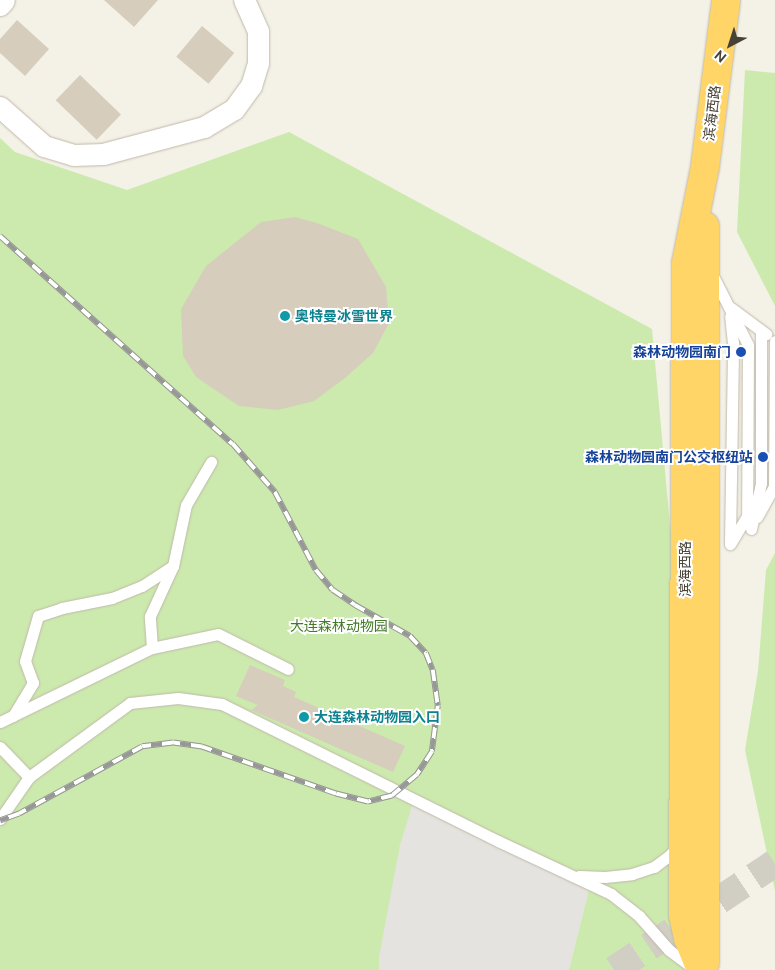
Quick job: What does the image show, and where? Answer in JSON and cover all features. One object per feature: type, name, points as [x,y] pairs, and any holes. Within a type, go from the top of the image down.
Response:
[{"type":"highway","name":"滨海西路","points":[[703,970],[711,544],[696,263],[705,167],[726,0]]},
{"type":"highway","name":"滨海西路","points":[[703,970],[688,938],[683,915],[684,837],[711,544]]},
{"type":"street","points":[[0,5],[4,0]]},
{"type":"street","points":[[0,107],[44,146],[74,155],[103,154],[204,127],[234,109],[251,86],[258,63],[258,31],[244,0]]},
{"type":"lane","points":[[696,263],[730,306],[775,341],[775,486],[751,529],[711,544]]},
{"type":"lane","points":[[711,544],[746,516],[748,345],[730,306]]},
{"type":"lane","points":[[751,529],[761,483],[761,331]]},
{"type":"lane","points":[[152,648],[150,616],[173,566],[186,505],[211,462]]},
{"type":"lane","points":[[13,716],[33,683],[25,661],[38,616],[62,608],[112,598],[142,586],[173,566]]},
{"type":"lane","points":[[0,722],[152,648],[218,634],[288,669]]},
{"type":"lane","points":[[0,819],[29,777],[130,703],[178,698],[222,704],[498,841],[611,894],[632,910],[669,950],[695,970]]},
{"type":"lane","points":[[0,747],[29,777]]},
{"type":"lane","points":[[572,876],[605,877],[632,874],[654,866],[670,855],[684,837]]},
{"type":"green space","points":[[745,70],[775,73],[775,306],[737,232]]},
{"type":"green space","name":"大连森林动物园","points":[[289,132],[652,329],[711,970],[0,970],[0,138],[15,152],[127,190]]},
{"type":"green space","points":[[775,553],[775,891],[745,750],[758,671],[766,570]]},
{"type":"shaded area","points":[[413,803],[536,860],[589,890],[569,970],[379,970],[379,957],[400,845]]},
{"type":"building","points":[[104,0],[158,0],[134,27]]},
{"type":"building","points":[[17,20],[49,49],[25,76],[0,53],[0,39]]},
{"type":"building","points":[[202,26],[234,53],[208,84],[176,57]]},
{"type":"building","points":[[80,75],[121,115],[97,140],[56,100]]},
{"type":"building","name":"奥特曼冰雪世界","points":[[295,217],[317,223],[358,239],[386,287],[389,323],[373,353],[345,378],[314,401],[278,410],[239,406],[196,377],[183,356],[181,309],[206,266],[261,222]]},
{"type":"building","name":"大连森林动物园入口","points":[[250,665],[285,680],[283,686],[296,692],[294,697],[405,746],[393,772],[251,710],[258,705],[236,696]]},
{"type":"tunnel","points":[[614,970],[775,863]]},
{"type":"railway","points":[[0,236],[233,444],[275,492],[316,570],[333,590],[355,605],[410,636],[426,653],[433,670],[438,706],[432,752],[417,775],[392,796],[368,802],[336,794],[202,747],[173,743],[142,747],[19,814],[0,821]]},
{"type":"place","name":"奥特曼冰雪世界","points":[[285,316]]},
{"type":"place","name":"森林动物园南门","points":[[741,352]]},
{"type":"place","name":"森林动物园南门公交枢纽站","points":[[763,457]]},
{"type":"place","name":"大连森林动物园入口","points":[[304,717]]}]
